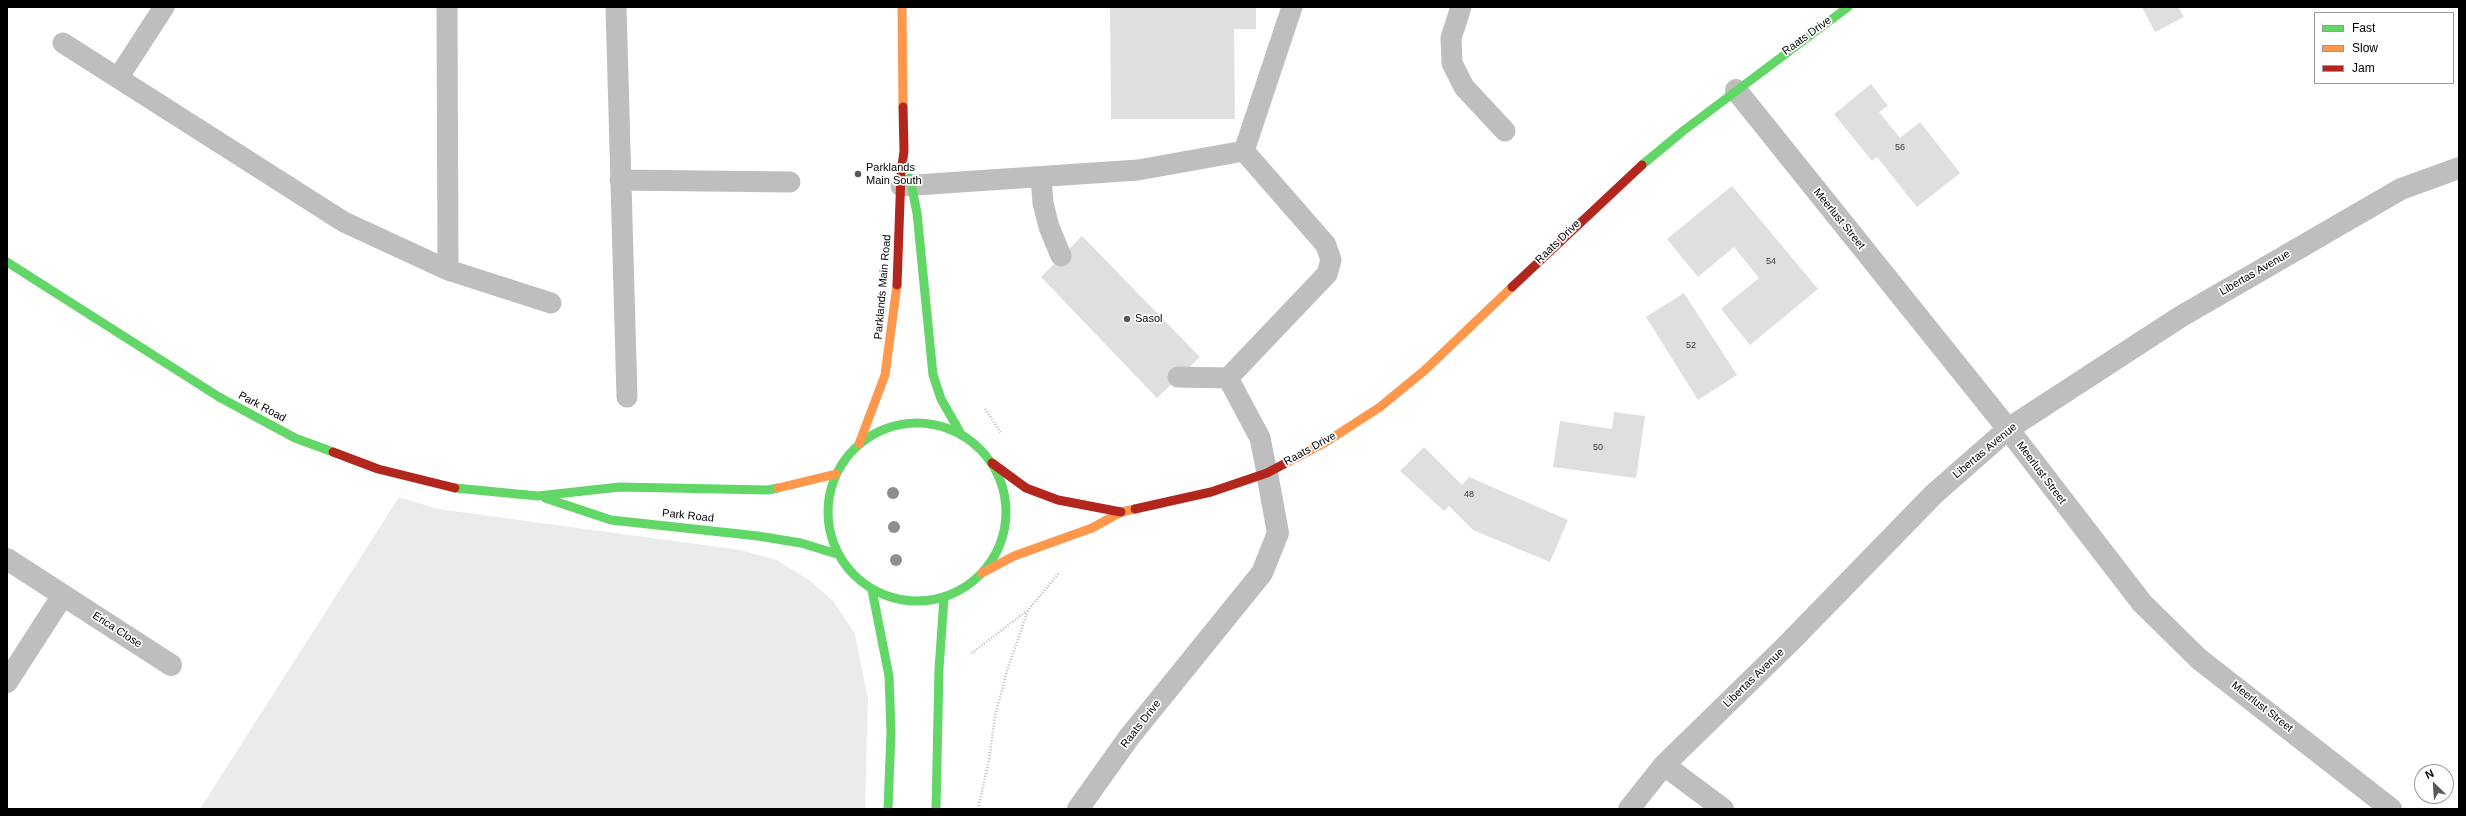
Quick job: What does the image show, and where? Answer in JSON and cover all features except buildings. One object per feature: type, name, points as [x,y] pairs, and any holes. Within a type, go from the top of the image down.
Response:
[{"type":"street","name":"Parklands Main Road","points":[[859,444],[879,394],[892,338],[899,270],[906,185],[904,152],[902,7]]},
{"type":"street","name":"Raats Drive","points":[[982,573],[1014,556],[1092,528],[1121,512],[1211,492],[1266,473],[1344,430],[1380,407],[1425,370],[1624,180],[1736,90],[1848,7]]},
{"type":"street","name":"Meerlust Street","points":[[1736,90],[2008,429],[2142,603],[2199,659],[2392,809]]},
{"type":"street","name":"Libertas Avenue","points":[[1629,809],[1664,765],[1789,644],[1934,494],[2008,429],[2187,313],[2402,189],[2459,168]]},
{"type":"street","name":"Parklands Main Road","points":[[906,185],[918,221],[933,375],[941,399],[961,434]]},
{"type":"street","name":"Park Road","points":[[7,262],[219,397],[295,438],[385,471],[456,488],[538,496],[620,487],[768,490],[836,474]]},
{"type":"street","points":[[919,423],[939,425],[961,434],[978,446],[991,462],[1001,481],[1006,501],[1006,518],[1003,537],[998,550],[982,573],[971,584],[944,598],[914,602],[885,596],[872,590],[848,570],[837,554],[831,540],[827,507],[829,492],[836,474],[845,458],[859,444],[874,434],[892,426],[919,423]]},
{"type":"street","name":"Raats Drive","points":[[991,462],[1026,488],[1058,500],[1121,512]]},
{"type":"street","name":"Raats Drive","points":[[1078,809],[1130,736],[1262,573],[1272,553],[1278,533],[1266,473]]},
{"type":"street","name":"Park Road","points":[[538,496],[611,520],[758,536],[801,543],[837,554]]},
{"type":"street","name":"Erica Close","points":[[7,559],[171,665]]},
{"type":"street","points":[[872,590],[889,676],[891,732],[888,809]]},
{"type":"street","points":[[7,682],[62,595]]},
{"type":"street","points":[[936,809],[939,669],[944,598]]},
{"type":"street","points":[[1664,765],[1723,809]]},
{"type":"lane","points":[[118,78],[164,7]]},
{"type":"lane","points":[[447,7],[448,270]]},
{"type":"lane","points":[[616,7],[626,397]]},
{"type":"lane","points":[[1244,151],[1292,7]]},
{"type":"lane","points":[[1460,7],[1451,38],[1452,63],[1464,87],[1504,131]]},
{"type":"lane","points":[[63,43],[344,222],[448,270],[551,303]]},
{"type":"lane","points":[[906,185],[1138,170],[1244,151]]},
{"type":"lane","points":[[1178,377],[1228,378],[1327,274],[1331,260],[1326,245],[1244,151]]},
{"type":"lane","points":[[1041,177],[1043,203],[1049,227],[1061,256]]},
{"type":"lane","points":[[620,180],[790,182]]},
{"type":"lane","points":[[1228,378],[1260,438],[1266,473]]},
{"type":"path","points":[[970,655],[1028,610],[1064,568]]},
{"type":"path","points":[[978,809],[989,760],[995,716],[1028,610]]},
{"type":"shaded area","points":[[399,497],[438,509],[740,550],[777,560],[809,580],[833,601],[855,634],[868,699],[865,809],[200,809]]},
{"type":"traffic: fast","points":[[1642,165],[1683,131],[1848,7]]},
{"type":"traffic: fast","points":[[910,178],[917,213],[933,375],[941,399],[961,434]]},
{"type":"traffic: fast","points":[[7,262],[219,397],[295,438],[333,452]]},
{"type":"traffic: fast","points":[[908,423],[926,423],[943,426],[959,433],[974,443],[986,455],[996,470],[1003,486],[1006,512],[1005,529],[1000,546],[986,569],[974,581],[959,591],[943,598],[926,601],[908,601],[891,598],[875,591],[860,581],[848,569],[838,554],[831,538],[828,521],[828,503],[831,486],[838,470],[848,455],[860,443],[875,433],[891,426],[908,423]]},
{"type":"traffic: fast","points":[[455,488],[538,496],[620,487],[768,490],[778,488]]},
{"type":"traffic: fast","points":[[545,498],[611,520],[758,536],[801,543],[837,554]]},
{"type":"traffic: fast","points":[[872,590],[889,676],[891,732],[888,809]]},
{"type":"traffic: fast","points":[[936,809],[939,669],[944,598]]},
{"type":"traffic: slow","points":[[902,7],[903,107]]},
{"type":"traffic: slow","points":[[859,444],[885,375],[897,285]]},
{"type":"traffic: slow","points":[[1284,464],[1326,442],[1380,407],[1425,370],[1512,287]]},
{"type":"traffic: slow","points":[[778,488],[836,474]]},
{"type":"traffic: slow","points":[[982,573],[1014,556],[1092,528],[1121,512],[1135,509]]},
{"type":"traffic: jam","points":[[897,285],[901,173],[904,151],[903,107]]},
{"type":"traffic: jam","points":[[1512,287],[1642,165]]},
{"type":"traffic: jam","points":[[333,452],[378,469],[455,488]]},
{"type":"traffic: jam","points":[[992,463],[1026,488],[1058,500],[1121,512]]},
{"type":"traffic: jam","points":[[1135,509],[1211,492],[1267,473],[1284,464]]},
{"type":"place","name":"Parklands Main South","points":[[858,174]]},
{"type":"place","name":"Sasol","points":[[1127,319]]}]
